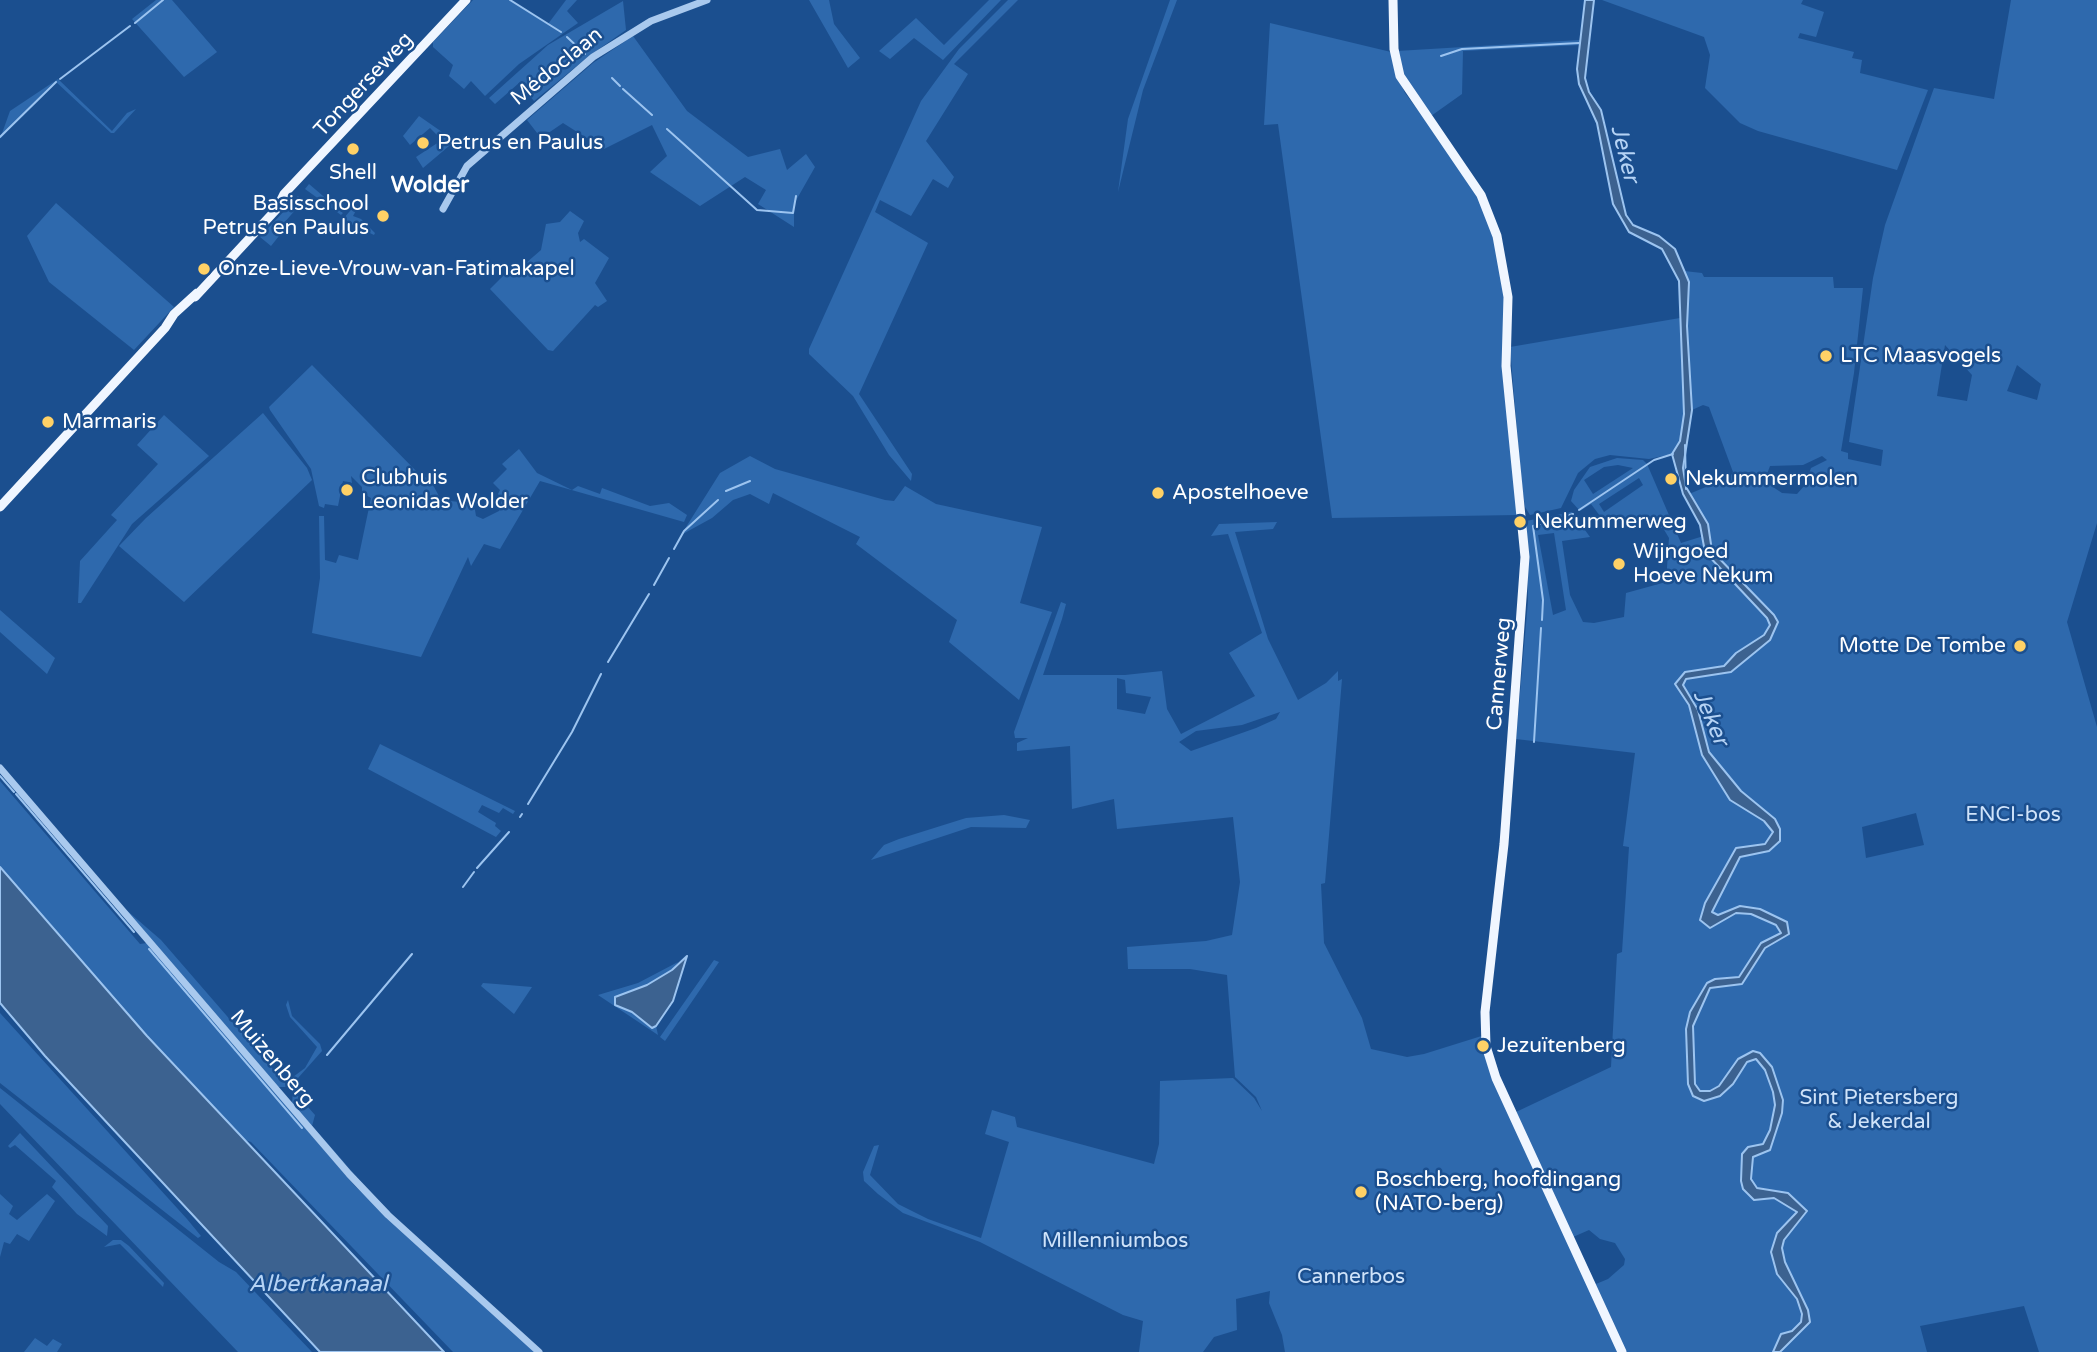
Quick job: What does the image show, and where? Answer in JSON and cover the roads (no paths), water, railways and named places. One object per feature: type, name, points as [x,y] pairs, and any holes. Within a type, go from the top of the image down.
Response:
[{"type":"main road","name":"Tongerseweg","points":[[165,328],[174,314],[313,170],[316,163],[466,0]]},
{"type":"main road","name":"Cannerweg","points":[[1393,0],[1394,50],[1401,80],[1463,165],[1480,195],[1497,236],[1507,281],[1506,366],[1525,557],[1504,844],[1485,1012],[1486,1046],[1496,1078],[1622,1352]]},
{"type":"main road","name":"Tongerseweg","points":[[0,507],[165,328],[182,313],[197,293]]},
{"type":"street","name":"Médoclaan","points":[[443,209],[463,171],[475,158],[613,43],[651,21],[707,0]]},
{"type":"street","name":"Muizenberg","points":[[0,768],[336,1160],[388,1215],[539,1352]]},
{"type":"water","points":[[1585,0],[1594,0],[1585,78],[1589,92],[1601,110],[1626,215],[1633,225],[1659,236],[1675,249],[1689,282],[1687,326],[1692,410],[1683,468],[1686,487],[1708,524],[1712,551],[1778,622],[1770,640],[1731,672],[1686,679],[1683,685],[1698,710],[1709,752],[1741,791],[1775,819],[1780,829],[1780,841],[1769,851],[1740,857],[1712,912],[1718,915],[1740,906],[1760,909],[1787,922],[1789,934],[1765,948],[1742,984],[1710,988],[1693,1026],[1695,1084],[1700,1091],[1710,1091],[1719,1086],[1738,1059],[1753,1051],[1760,1053],[1772,1067],[1783,1100],[1782,1113],[1770,1150],[1753,1157],[1751,1179],[1757,1188],[1788,1193],[1807,1211],[1784,1240],[1782,1248],[1785,1262],[1808,1310],[1810,1322],[1780,1352],[1773,1352],[1781,1334],[1792,1331],[1801,1322],[1802,1314],[1797,1299],[1777,1274],[1771,1252],[1777,1233],[1797,1212],[1774,1198],[1754,1200],[1743,1189],[1741,1181],[1742,1154],[1748,1147],[1763,1144],[1770,1130],[1775,1105],[1773,1092],[1765,1070],[1756,1059],[1747,1062],[1733,1084],[1720,1096],[1704,1101],[1693,1096],[1688,1084],[1686,1029],[1690,1012],[1707,983],[1715,979],[1739,977],[1761,943],[1781,933],[1776,925],[1751,914],[1736,913],[1710,928],[1700,920],[1705,903],[1736,848],[1765,844],[1773,832],[1764,821],[1730,800],[1702,755],[1689,705],[1675,684],[1685,672],[1724,666],[1736,653],[1764,635],[1770,625],[1767,618],[1705,552],[1700,525],[1683,494],[1672,454],[1680,441],[1684,414],[1679,281],[1662,249],[1629,232],[1613,204],[1597,123],[1579,84],[1577,69]]},
{"type":"water","name":"Albertkanaal","points":[[0,867],[147,1036],[444,1352],[320,1352],[45,1056],[0,1003]]},
{"type":"water","points":[[687,956],[673,1001],[656,1026],[652,1028],[632,1012],[615,1005],[615,997],[647,985],[672,970]]},
{"type":"waterway","points":[[135,23],[163,0]]},
{"type":"waterway","points":[[510,0],[561,32]]},
{"type":"waterway","points":[[60,79],[130,26]]},
{"type":"waterway","points":[[567,37],[585,54]]},
{"type":"waterway","points":[[1441,56],[1462,49],[1579,43]]},
{"type":"waterway","points":[[612,78],[620,86]]},
{"type":"waterway","points":[[0,137],[56,82]]},
{"type":"waterway","points":[[623,89],[652,115]]},
{"type":"waterway","points":[[667,129],[757,210],[793,213],[796,196]]},
{"type":"waterway","points":[[1685,445],[1686,489]]},
{"type":"waterway","points":[[1579,510],[1654,460],[1673,454]]},
{"type":"waterway","points":[[726,491],[750,481]]},
{"type":"waterway","points":[[674,549],[684,531],[718,500]]},
{"type":"waterway","points":[[1542,620],[1543,600],[1533,526],[1573,514]]},
{"type":"waterway","points":[[654,585],[669,558]]},
{"type":"waterway","points":[[608,662],[649,594]]},
{"type":"waterway","points":[[1534,742],[1541,628]]},
{"type":"waterway","points":[[528,804],[572,732],[601,674]]},
{"type":"waterway","points":[[0,776],[14,792]]},
{"type":"waterway","points":[[16,794],[134,932]]},
{"type":"waterway","points":[[477,868],[509,832]]},
{"type":"waterway","points":[[463,887],[474,872]]},
{"type":"waterway","points":[[149,949],[302,1128]]},
{"type":"waterway","points":[[327,1055],[412,954]]},
{"type":"place","name":"Petrus en Paulus","points":[[423,143]]},
{"type":"place","name":"Shell","points":[[353,149]]},
{"type":"place","name":"Basisschool Petrus en Paulus","points":[[383,216]]},
{"type":"place","name":"Onze-Lieve-Vrouw-van-Fatimakapel","points":[[204,269]]},
{"type":"place","name":"LTC Maasvogels","points":[[1826,356]]},
{"type":"place","name":"Marmaris","points":[[48,422]]},
{"type":"place","name":"Nekummermolen","points":[[1671,479]]},
{"type":"place","name":"Clubhuis Leonidas Wolder","points":[[347,490]]},
{"type":"place","name":"Apostelhoeve","points":[[1158,493]]},
{"type":"place","name":"Nekummerweg","points":[[1520,522]]},
{"type":"place","name":"Wijngoed Hoeve Nekum","points":[[1619,564]]},
{"type":"place","name":"Motte De Tombe","points":[[2020,646]]},
{"type":"place","name":"Jezuïtenberg","points":[[1483,1046]]},
{"type":"place","name":"Boschberg, hoofdingang (NATO-berg)","points":[[1361,1192]]},
{"type":"district","name":"Wolder","points":[[430,186]]},
{"type":"water label","name":"Jeker","points":[[1624,154]]},
{"type":"water label","name":"Jeker","points":[[1710,718]]},
{"type":"park label","name":"ENCI-bos","points":[[2013,815]]},
{"type":"park label","name":"Sint Pietersberg & Jekerdal","points":[[1879,1110]]},
{"type":"park label","name":"Millenniumbos","points":[[1115,1241]]},
{"type":"park label","name":"Cannerbos","points":[[1351,1277]]}]
